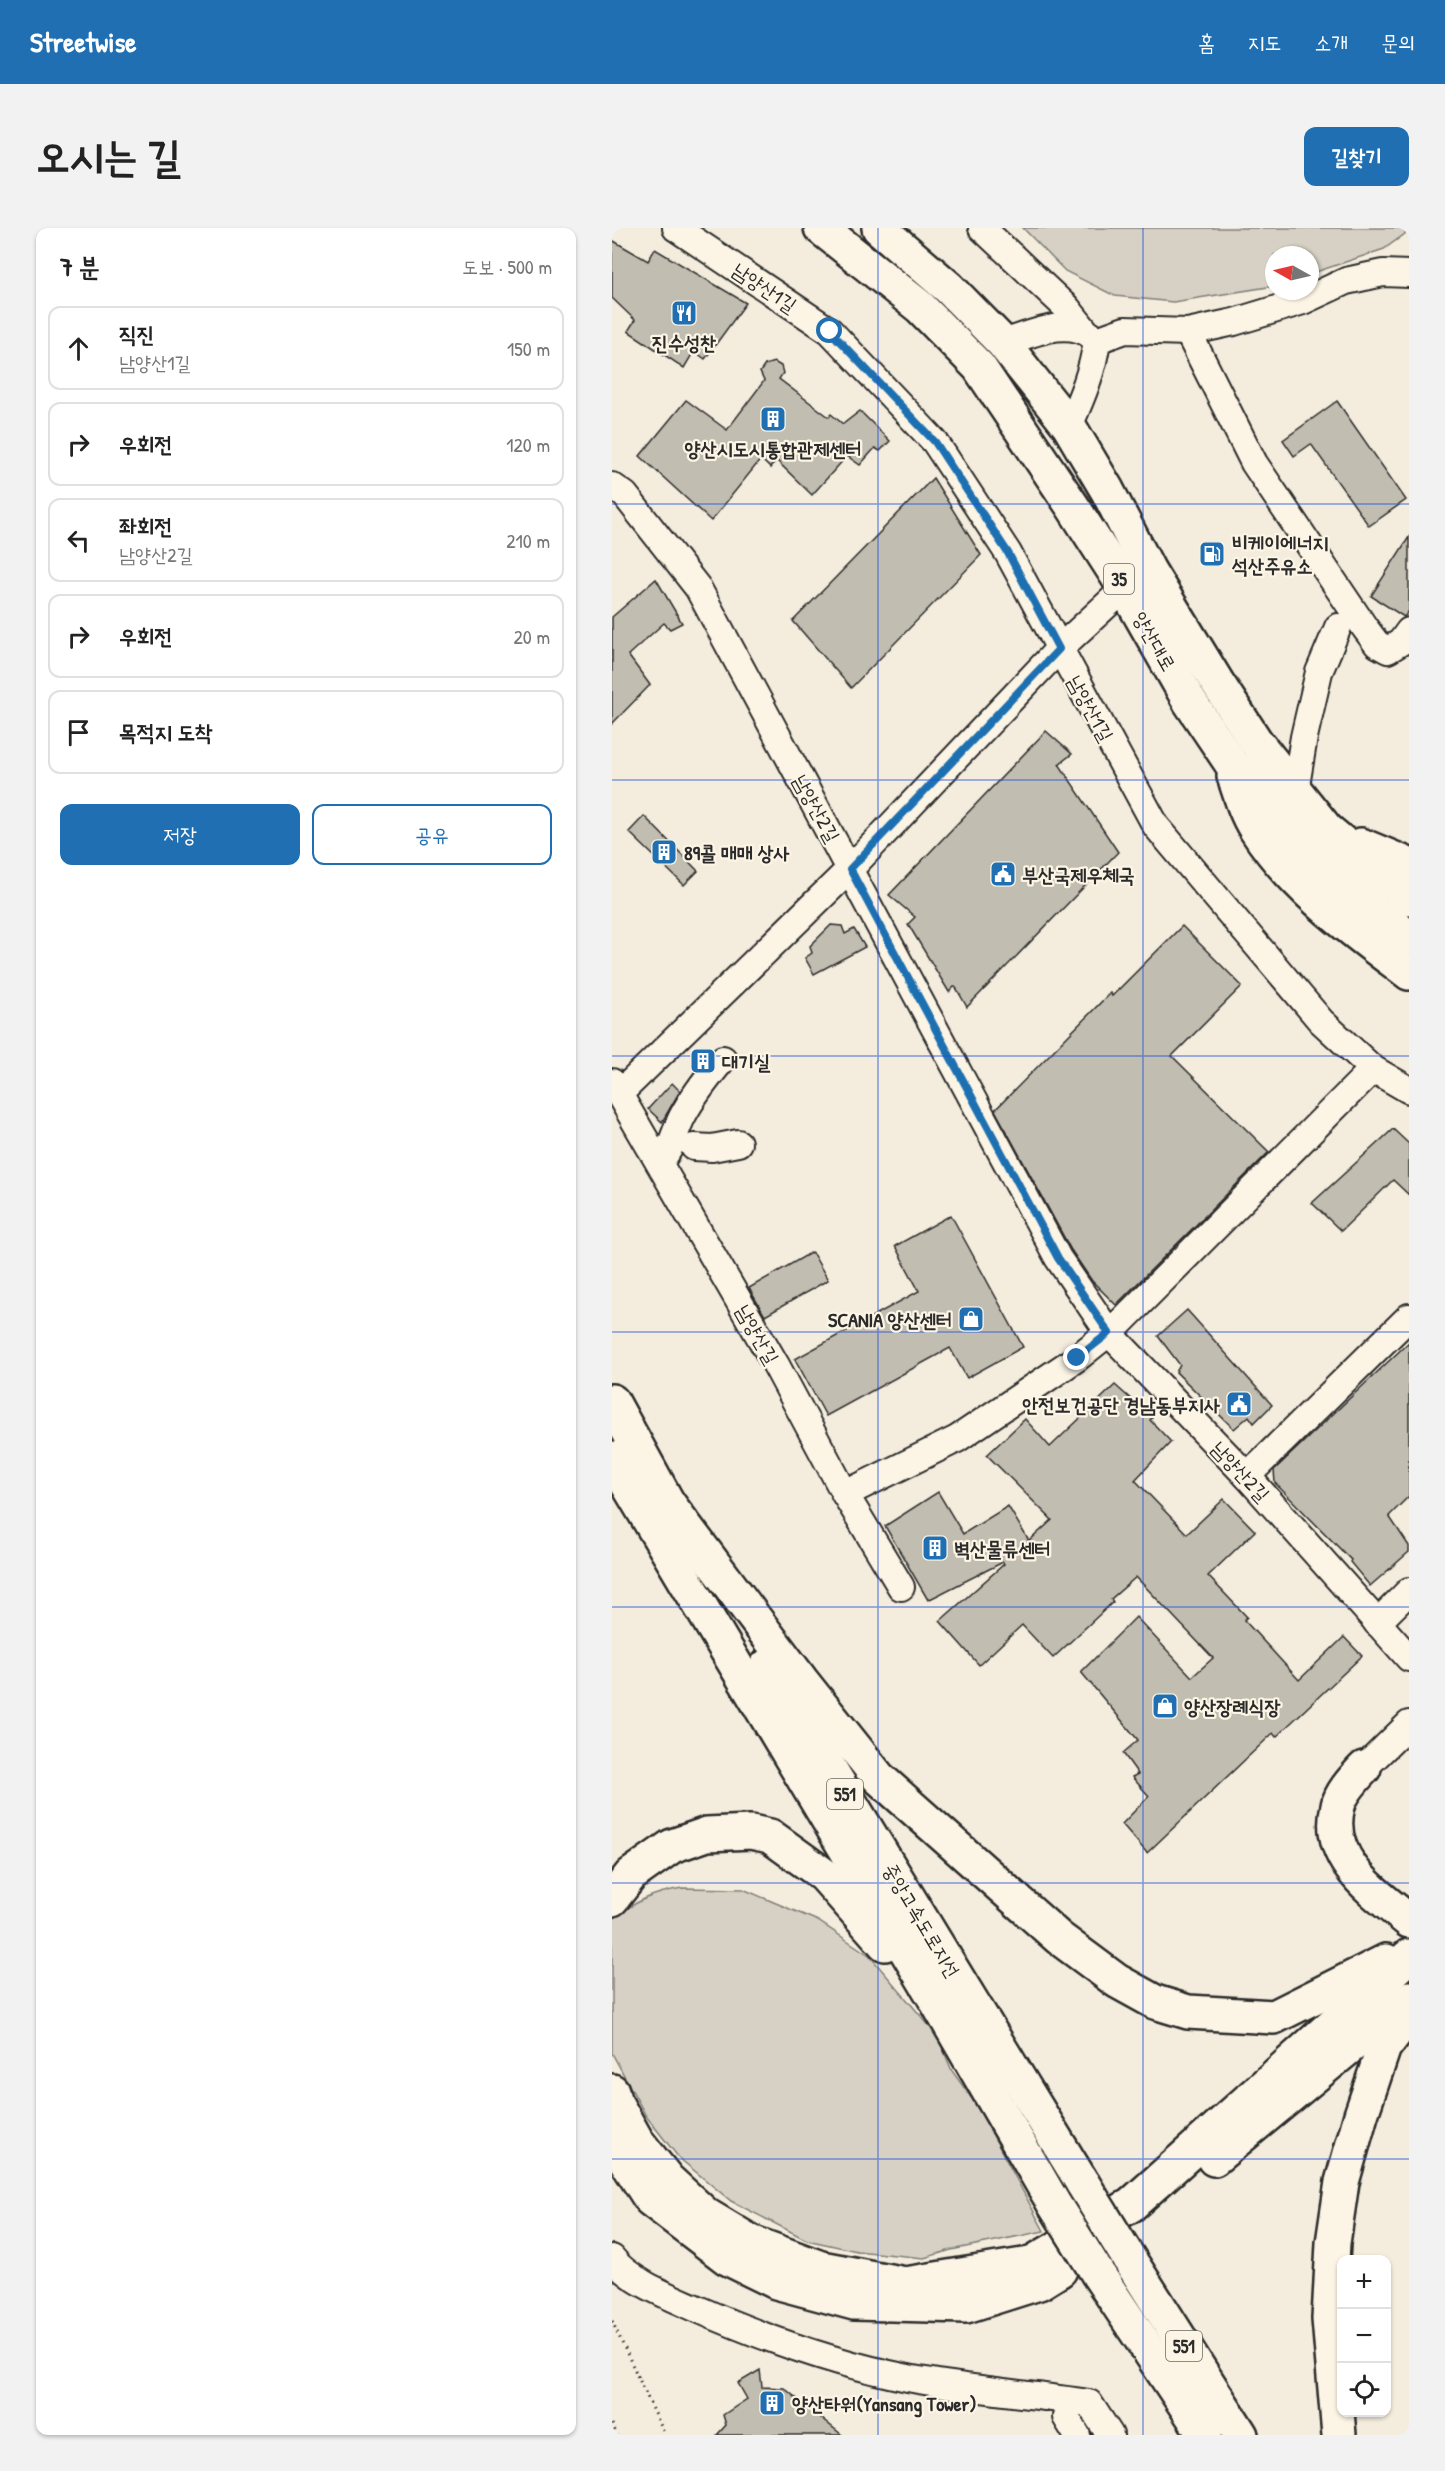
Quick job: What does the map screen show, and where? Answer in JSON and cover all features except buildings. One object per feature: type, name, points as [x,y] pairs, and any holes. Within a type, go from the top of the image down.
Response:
[{"type":"main road","name":"양산대로","points":[[821,228],[920,307],[979,367],[1125,588],[1190,702],[1231,763],[1325,866],[1376,913],[1409,936]]},
{"type":"main road","name":"양산대로","points":[[890,231],[1003,343],[1069,426],[1107,490],[1149,571],[1256,742],[1327,830],[1409,898]]},
{"type":"main road","points":[[1231,763],[1241,798],[1255,828],[1280,860],[1333,916],[1409,973]]},
{"type":"main road","points":[[1327,830],[1409,865]]},
{"type":"main road","name":"중앙고속도로지선","points":[[612,1401],[662,1495],[1083,2184],[1241,2435]]},
{"type":"main road","name":"중앙고속도로지선","points":[[612,1458],[934,1997],[1054,2204],[1204,2435]]},
{"type":"main road","points":[[662,1495],[801,1680],[879,1778],[1059,1938],[1117,1981],[1155,2002],[1188,2012],[1274,2017],[1409,1950]]},
{"type":"main road","points":[[1364,1768],[1349,1786],[1338,1805],[1335,1824],[1338,1846],[1348,1865],[1363,1883],[1409,1921]]},
{"type":"main road","points":[[612,1899],[631,1875],[672,1846],[707,1834],[752,1832],[770,1836],[824,1875],[934,1997]]},
{"type":"main road","points":[[612,2091],[614,2100],[638,2140],[668,2180],[706,2215],[751,2242],[821,2268],[905,2284],[1030,2264],[1131,2205],[1409,1956]]},
{"type":"main road","points":[[612,2139],[651,2200],[727,2258],[776,2282],[854,2303],[966,2306],[1039,2283],[1138,2221],[1409,1998]]},
{"type":"main road","points":[[1339,2435],[1329,2319],[1333,2243],[1342,2182],[1384,2047],[1409,2015]]},
{"type":"street","name":"남양산1길","points":[[676,228],[830,331],[935,442],[1008,553],[1156,826],[1321,1021],[1373,1069],[1409,1090]]},
{"type":"street","points":[[982,228],[1068,309],[1090,334],[1094,360],[1087,385],[1069,426]]},
{"type":"street","points":[[1003,343],[1055,327],[1090,334],[1125,330],[1188,332],[1234,322],[1303,301],[1346,281],[1383,273],[1409,274]]},
{"type":"street","points":[[1188,332],[1254,463],[1365,628],[1377,644],[1388,650],[1401,642],[1409,631]]},
{"type":"street","name":"남양산2길","points":[[612,486],[625,495],[698,588],[1058,1258],[1109,1333],[1247,1476],[1409,1658]]},
{"type":"street","points":[[615,1088],[850,869],[1059,649],[1125,588]]},
{"type":"street","points":[[1295,792],[1304,737],[1319,672],[1338,627]]},
{"type":"street","points":[[658,1162],[668,1154],[680,1120],[697,1091],[723,1059]]},
{"type":"street","points":[[845,1494],[957,1438],[1077,1358],[1109,1333],[1373,1069]]},
{"type":"street","name":"남양산길","points":[[615,1088],[776,1365],[845,1494],[901,1587]]},
{"type":"street","points":[[694,1147],[712,1148],[738,1143]]},
{"type":"street","points":[[1247,1476],[1409,1317]]},
{"type":"street","points":[[1377,1623],[1409,1591]]},
{"type":"street","points":[[1364,1768],[1409,1724]]},
{"type":"street","points":[[612,2258],[631,2275],[660,2293],[756,2335],[830,2360],[909,2378],[1089,2403],[1110,2435]]},
{"type":"path","points":[[612,2321],[665,2435]]},
{"type":"path","points":[[612,2424],[617,2435]]},
{"type":"shaded area","points":[[1023,228],[1409,228],[1409,231],[1384,249],[1319,271],[1319,246],[1265,246],[1265,287],[1173,302],[1115,296],[1065,271]]},
{"type":"shaded area","points":[[682,1888],[743,1889],[818,1921],[869,1955],[937,2035],[952,2071],[978,2107],[1044,2231],[951,2250],[924,2258],[857,2251],[807,2240],[731,2201],[679,2158],[646,2116],[612,2053],[612,1920],[645,1899],[662,1892]]},
{"type":"place","name":"진수성찬","points":[[684,313]]},
{"type":"place","name":"양산시도시통합관제센터","points":[[773,419]]},
{"type":"place","name":"비케이에너지 석산주유소","points":[[1212,554]]},
{"type":"place","name":"89콜 매매 상사","points":[[664,852]]},
{"type":"place","name":"부산국제우체국","points":[[1003,874]]},
{"type":"place","name":"대기실","points":[[703,1061]]},
{"type":"place","name":"SCANIA 양산센터","points":[[971,1319]]},
{"type":"place","name":"안전보건공단 경남동부지사","points":[[1239,1404]]},
{"type":"place","name":"벽산물류센터","points":[[935,1548]]},
{"type":"place","name":"양산장례식장","points":[[1165,1706]]},
{"type":"place","name":"양산타워(Yansang Tower)","points":[[772,2403]]},
{"type":"route","points":[[830,331],[935,442],[1008,553],[1059,649],[850,869],[1058,1258],[1109,1333],[1077,1358]]}]
